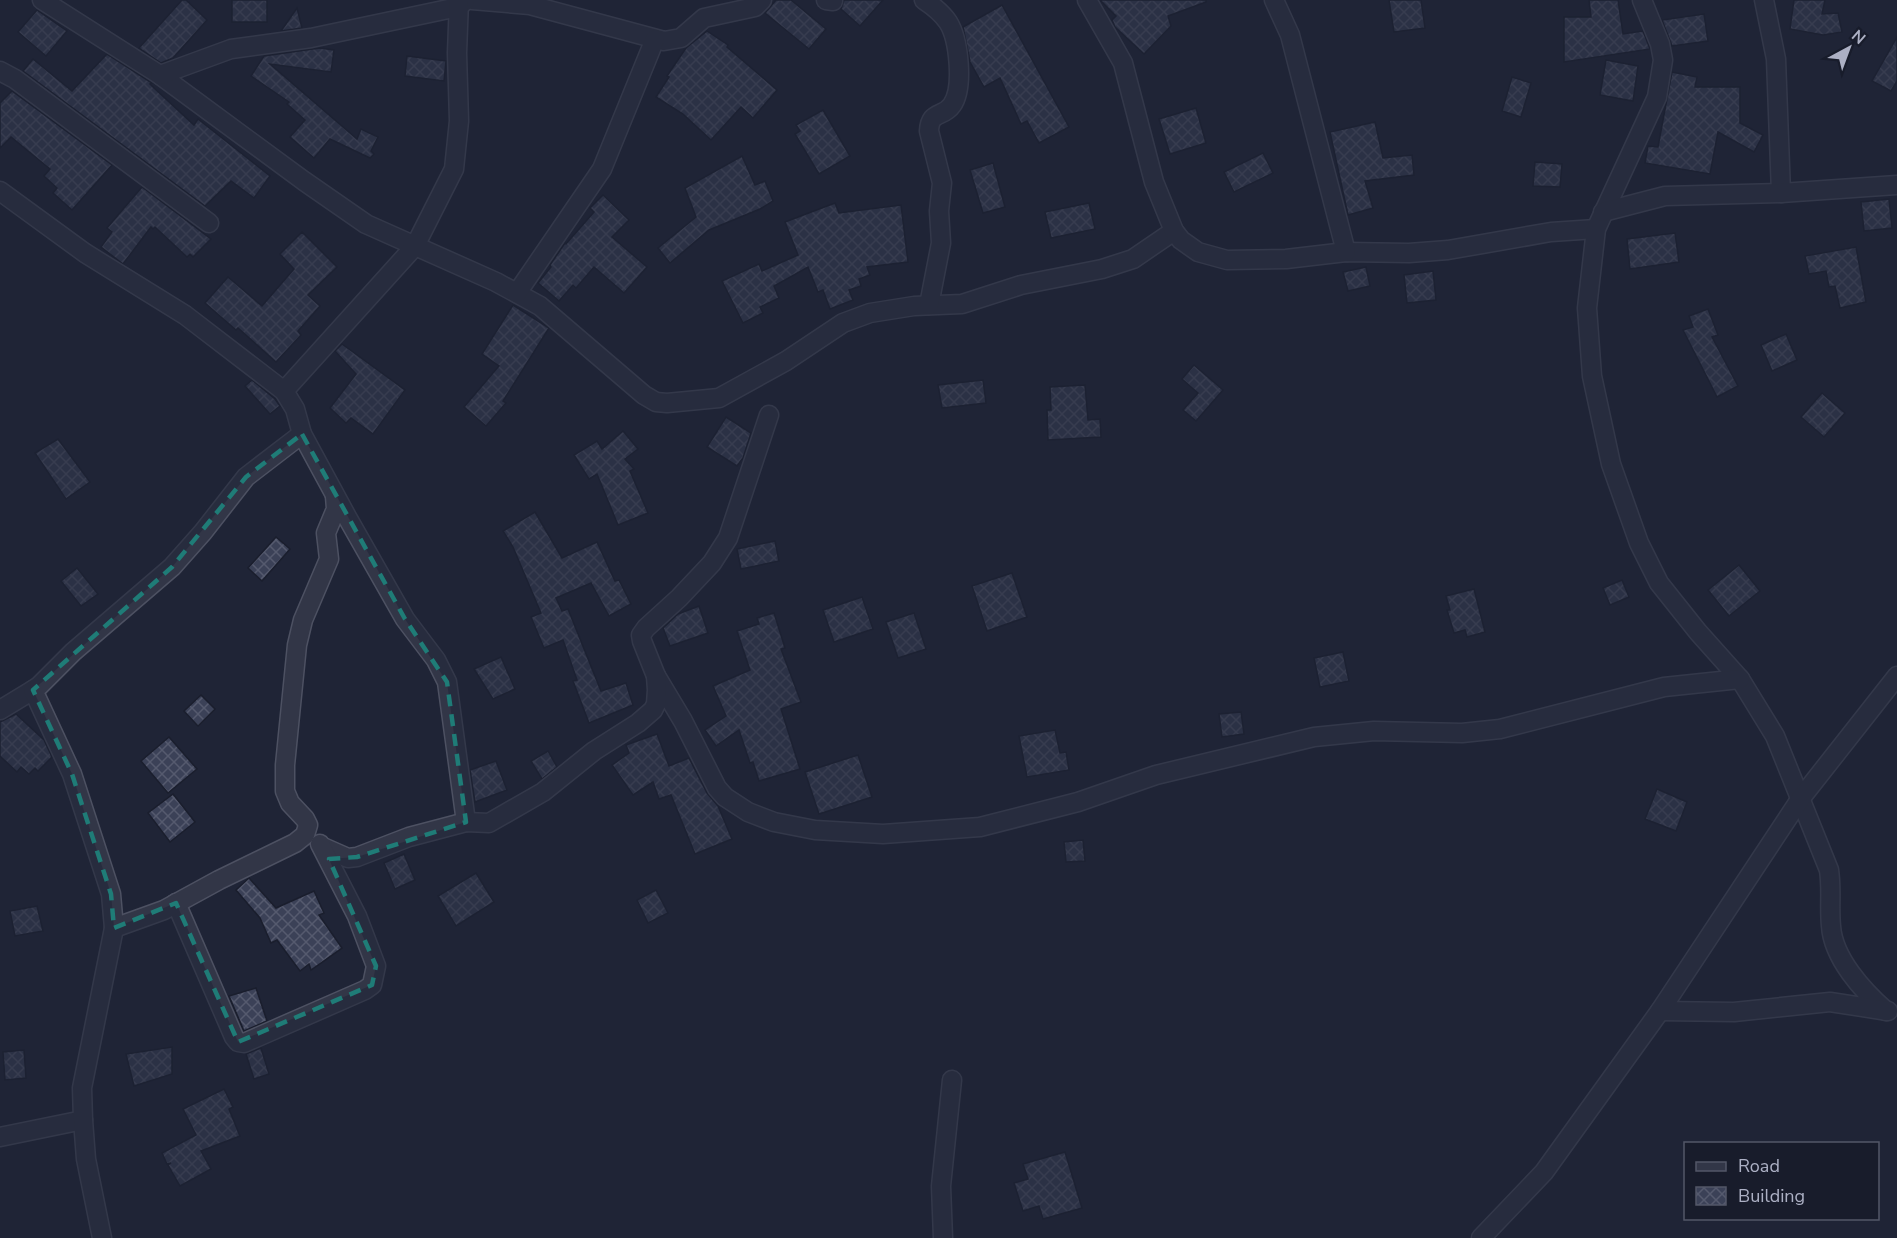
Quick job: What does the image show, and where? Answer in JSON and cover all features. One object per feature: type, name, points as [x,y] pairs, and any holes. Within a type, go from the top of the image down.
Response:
[{"type":"street","points":[[42,0],[160,75],[366,224],[517,293],[540,306],[644,395],[656,402],[719,398],[786,361],[843,323],[870,313],[929,305],[962,304],[1021,285],[1102,269],[1133,259],[1174,231]]},
{"type":"street","points":[[160,75],[231,49],[311,38],[465,2],[530,5],[654,39],[678,39],[702,20],[755,7],[762,0]]},
{"type":"street","points":[[924,0],[948,21],[952,29],[960,71],[959,87],[952,106],[936,115],[930,124],[929,131],[942,183],[942,193],[939,211],[941,243],[929,305]]},
{"type":"street","points":[[1087,0],[1123,63],[1154,182],[1174,231],[1181,240],[1198,252],[1227,260],[1287,259],[1346,252],[1409,253],[1448,250],[1599,221],[1665,196],[1781,193],[1897,185]]},
{"type":"street","points":[[1274,0],[1290,35],[1346,252]]},
{"type":"street","points":[[1642,0],[1660,44],[1663,60],[1657,97],[1599,221],[1587,308],[1592,376],[1611,464],[1639,543],[1659,583],[1740,679],[1775,736],[1829,870],[1832,890],[1830,925],[1833,942],[1843,963],[1891,1012]]},
{"type":"street","points":[[1764,0],[1776,59],[1781,193]]},
{"type":"street","points":[[284,391],[415,246],[454,169],[459,121],[457,53],[465,2]]},
{"type":"street","points":[[517,293],[602,169],[654,39]]},
{"type":"street","points":[[0,70],[209,224]]},
{"type":"street","points":[[0,191],[85,253],[184,315],[284,391],[295,409],[302,434],[335,496],[405,619],[436,660],[447,682],[466,822]]},
{"type":"street","points":[[769,415],[728,538],[712,563],[641,635],[656,676],[683,721],[717,788],[725,797],[748,812],[774,822],[815,830],[883,834],[980,827],[1078,802],[1156,775],[1314,737],[1374,731],[1462,733],[1500,729],[1664,687],[1740,679]]},
{"type":"street","points":[[0,710],[39,686],[73,651],[172,567],[246,477],[302,434]]},
{"type":"street","points":[[176,903],[238,1042],[244,1043],[365,990],[372,985],[375,978],[376,966],[357,916],[323,847],[305,819],[288,799],[285,791],[285,765],[297,645],[303,620],[329,559],[326,533],[336,509],[335,496]]},
{"type":"street","points":[[323,847],[348,858],[357,857],[409,837],[466,822],[489,823],[543,792],[594,751],[638,723],[653,710],[656,704],[656,676]]},
{"type":"street","points":[[1481,1238],[1544,1172],[1660,1011],[1801,798],[1897,676]]},
{"type":"street","points":[[33,690],[72,774],[111,894],[114,928],[82,1088],[82,1120],[86,1158],[102,1238]]},
{"type":"street","points":[[114,928],[164,910],[301,840],[308,825]]},
{"type":"street","points":[[1660,1011],[1734,1012],[1830,1002],[1891,1012]]},
{"type":"street","points":[[943,1238],[941,1185],[952,1080]]},
{"type":"street","points":[[0,1137],[82,1120]]},
{"type":"highlighted area","points":[[302,434],[405,619],[447,682],[466,822],[357,857],[329,859],[376,966],[372,985],[238,1042],[176,903],[114,928],[111,894],[72,774],[33,690],[172,567],[246,477]]},
{"type":"building","points":[[182,0],[186,0],[207,20],[173,58],[161,63],[139,48]]},
{"type":"building","points":[[232,0],[267,0],[267,22],[232,22]]},
{"type":"building","points":[[776,0],[791,0],[826,29],[809,49],[765,13]]},
{"type":"building","points":[[844,0],[883,0],[860,26],[841,9]]},
{"type":"building","points":[[1100,0],[1206,0],[1206,2],[1168,16],[1171,26],[1144,54],[1115,27],[1112,20],[1116,16]]},
{"type":"building","points":[[1389,0],[1421,0],[1425,28],[1394,32]]},
{"type":"building","points":[[1589,0],[1618,0],[1623,34],[1643,31],[1650,49],[1564,62],[1564,17],[1591,17]]},
{"type":"building","points":[[1794,0],[1825,0],[1822,14],[1838,13],[1842,32],[1823,35],[1790,29]]},
{"type":"building","points":[[1002,5],[1069,127],[1039,143],[1027,121],[1021,124],[1000,78],[984,87],[970,62],[963,27]]},
{"type":"building","points":[[297,8],[302,28],[281,31]]},
{"type":"building","points":[[37,10],[67,31],[46,56],[18,32]]},
{"type":"building","points":[[1704,14],[1708,41],[1672,46],[1662,20]]},
{"type":"building","points":[[707,31],[728,45],[727,47],[777,90],[753,118],[741,107],[711,140],[683,114],[656,97],[686,48]]},
{"type":"building","points":[[1897,37],[1897,81],[1891,91],[1872,81]]},
{"type":"building","points":[[320,48],[334,50],[331,72],[270,64],[357,139],[361,129],[378,137],[371,151],[374,154],[370,158],[330,139],[314,158],[290,137],[305,120],[287,104],[289,102],[251,76],[264,56]]},
{"type":"building","points":[[107,54],[152,83],[150,84],[194,125],[198,119],[270,176],[254,198],[231,181],[205,206],[23,71],[33,59],[72,91]]},
{"type":"building","points":[[407,56],[446,61],[444,81],[405,76]]},
{"type":"building","points":[[1606,60],[1638,66],[1633,101],[1600,95]]},
{"type":"building","points":[[1672,72],[1697,77],[1695,87],[1740,87],[1740,123],[1763,135],[1754,152],[1718,132],[1710,174],[1645,163],[1648,146],[1658,147]]},
{"type":"building","points":[[1512,77],[1531,83],[1521,117],[1502,111]]},
{"type":"building","points":[[12,91],[112,165],[72,210],[53,193],[57,188],[44,176],[50,169],[11,137],[0,148],[0,103]]},
{"type":"building","points":[[1196,108],[1206,143],[1170,154],[1159,119]]},
{"type":"building","points":[[823,110],[850,156],[819,174],[795,134],[800,131],[796,125]]},
{"type":"building","points":[[1375,122],[1383,158],[1412,155],[1414,175],[1365,181],[1373,208],[1348,215],[1330,132]]},
{"type":"building","points":[[1263,153],[1273,173],[1234,192],[1224,172]]},
{"type":"building","points":[[742,156],[755,185],[765,181],[773,201],[760,209],[709,230],[670,263],[658,248],[696,217],[685,188]]},
{"type":"building","points":[[1535,162],[1562,164],[1560,187],[1533,186]]},
{"type":"building","points":[[993,163],[1005,207],[983,213],[970,170]]},
{"type":"building","points":[[142,187],[211,239],[193,257],[190,254],[187,257],[155,227],[153,229],[151,227],[123,264],[101,247],[112,232],[107,228]]},
{"type":"building","points":[[603,195],[629,220],[612,237],[647,267],[624,293],[594,267],[576,288],[573,285],[559,301],[538,283],[551,267],[550,265],[565,243],[594,212],[590,208]]},
{"type":"building","points":[[1889,199],[1892,228],[1864,231],[1861,202]]},
{"type":"building","points":[[835,203],[839,213],[901,205],[908,262],[867,267],[870,275],[859,279],[861,286],[849,290],[853,300],[830,309],[823,290],[818,292],[808,267],[774,286],[779,298],[760,307],[763,313],[743,323],[722,281],[759,264],[762,271],[798,255],[785,222]]},
{"type":"building","points":[[1089,203],[1095,229],[1051,238],[1045,212]]},
{"type":"building","points":[[302,232],[337,267],[308,295],[320,306],[298,331],[301,335],[276,362],[238,328],[236,330],[205,303],[228,277],[262,306],[294,269],[280,254]]},
{"type":"building","points":[[1675,233],[1679,262],[1630,269],[1627,239]]},
{"type":"building","points":[[1856,247],[1866,302],[1840,308],[1835,286],[1829,287],[1826,271],[1809,274],[1805,256]]},
{"type":"building","points":[[1366,267],[1370,286],[1348,291],[1343,272]]},
{"type":"building","points":[[1433,271],[1436,300],[1407,303],[1404,275]]},
{"type":"building","points":[[513,305],[549,328],[503,401],[506,403],[486,426],[464,407],[499,366],[482,354]]},
{"type":"building","points":[[1708,309],[1718,335],[1712,337],[1738,386],[1717,397],[1683,330],[1693,327],[1689,316]]},
{"type":"building","points":[[1786,334],[1797,360],[1772,371],[1761,345]]},
{"type":"building","points":[[342,344],[405,390],[373,434],[351,418],[346,423],[330,408],[356,374],[335,351]]},
{"type":"building","points":[[1194,365],[1223,390],[1196,421],[1183,410],[1198,393],[1182,379]]},
{"type":"building","points":[[252,380],[280,406],[270,414],[245,386]]},
{"type":"building","points":[[983,380],[986,403],[942,408],[938,385]]},
{"type":"building","points":[[1085,385],[1088,420],[1100,419],[1101,437],[1048,440],[1047,410],[1051,410],[1050,387]]},
{"type":"building","points":[[1822,393],[1845,413],[1824,437],[1801,417]]},
{"type":"building","points":[[726,417],[751,433],[743,458],[737,466],[707,447]]},
{"type":"building","points":[[623,431],[638,449],[625,459],[634,469],[630,471],[648,513],[618,525],[597,474],[589,479],[574,455],[597,441],[602,449]]},
{"type":"building","points":[[58,439],[90,482],[66,499],[35,453]]},
{"type":"building","points":[[535,512],[562,558],[597,542],[615,581],[619,580],[631,604],[609,616],[591,583],[556,598],[562,611],[568,609],[601,691],[626,683],[633,705],[589,723],[573,681],[577,680],[563,640],[544,648],[531,617],[541,613],[513,547],[503,531]]},
{"type":"building","points":[[276,537],[290,549],[262,581],[248,568]]},
{"type":"building","points":[[775,541],[779,561],[741,569],[737,549]]},
{"type":"building","points":[[1739,565],[1760,591],[1729,616],[1708,590]]},
{"type":"building","points":[[77,568],[98,594],[81,606],[61,581]]},
{"type":"building","points":[[1012,573],[1027,617],[987,631],[972,586]]},
{"type":"building","points":[[1622,580],[1629,597],[1610,605],[1603,588]]},
{"type":"building","points":[[1474,589],[1485,632],[1467,637],[1465,630],[1454,633],[1447,610],[1450,610],[1446,596]]},
{"type":"building","points":[[862,597],[873,629],[834,642],[823,610]]},
{"type":"building","points":[[699,606],[708,633],[670,646],[663,628],[678,614]]},
{"type":"building","points":[[774,613],[785,648],[781,649],[801,702],[781,709],[800,769],[759,781],[753,762],[750,763],[739,730],[716,746],[705,730],[726,716],[713,686],[750,670],[737,631],[759,624],[757,618]]},
{"type":"building","points":[[914,613],[926,649],[898,658],[886,622]]},
{"type":"building","points":[[1343,652],[1349,681],[1320,687],[1314,658]]},
{"type":"building","points":[[501,657],[515,689],[493,699],[474,669]]},
{"type":"building","points":[[201,695],[215,709],[198,726],[184,711]]},
{"type":"building","points":[[1241,712],[1244,734],[1222,737],[1219,714]]},
{"type":"building","points":[[16,714],[44,740],[52,757],[38,771],[35,768],[29,774],[21,767],[17,772],[0,756],[0,722]]},
{"type":"building","points":[[1055,730],[1060,753],[1066,752],[1069,770],[1027,777],[1019,736]]},
{"type":"building","points":[[657,734],[669,766],[689,758],[707,793],[718,806],[732,839],[695,854],[671,795],[659,799],[653,782],[633,795],[612,765],[629,753],[626,745]]},
{"type":"building","points":[[169,737],[197,769],[168,793],[141,761]]},
{"type":"building","points":[[548,751],[557,767],[542,779],[531,761]]},
{"type":"building","points":[[858,755],[872,797],[819,814],[805,772]]},
{"type":"building","points":[[496,761],[507,790],[475,802],[470,770]]},
{"type":"building","points":[[1657,789],[1687,802],[1676,831],[1645,819]]},
{"type":"building","points":[[173,794],[195,822],[170,842],[148,813]]},
{"type":"building","points":[[1083,840],[1085,861],[1066,862],[1064,842]]},
{"type":"building","points":[[404,854],[415,880],[395,889],[384,863]]},
{"type":"building","points":[[476,873],[494,902],[456,926],[438,896]]},
{"type":"building","points":[[249,878],[276,908],[314,891],[324,913],[319,915],[342,948],[311,970],[309,964],[300,971],[277,940],[271,943],[260,918],[236,890]]},
{"type":"building","points":[[656,890],[668,913],[648,923],[637,900]]},
{"type":"building","points":[[37,906],[43,931],[15,936],[10,911]]},
{"type":"building","points":[[256,988],[267,1021],[244,1031],[229,996]]},
{"type":"building","points":[[172,1047],[172,1074],[134,1086],[126,1054]]},
{"type":"building","points":[[261,1048],[269,1074],[254,1079],[246,1054]]},
{"type":"building","points":[[24,1050],[26,1078],[5,1080],[3,1052]]},
{"type":"building","points":[[224,1089],[233,1107],[229,1109],[240,1136],[201,1151],[211,1169],[180,1186],[168,1165],[171,1163],[167,1164],[162,1153],[196,1135],[183,1109]]},
{"type":"building","points":[[1065,1152],[1082,1208],[1043,1219],[1039,1206],[1023,1211],[1014,1183],[1028,1179],[1023,1164]]}]
